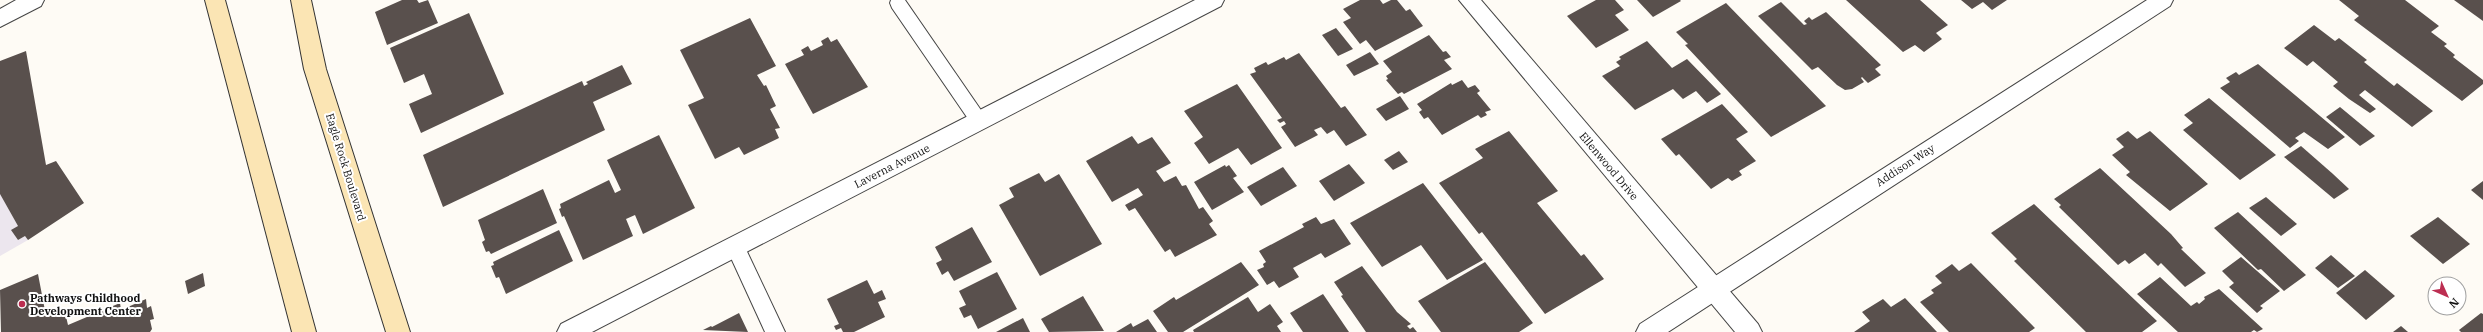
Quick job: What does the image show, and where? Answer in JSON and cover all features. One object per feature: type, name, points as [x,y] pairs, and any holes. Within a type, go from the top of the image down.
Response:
[{"type":"main road","points":[[215,0],[304,332]]},
{"type":"main road","name":"Eagle Rock Boulevard","points":[[301,0],[315,69],[398,332]]},
{"type":"street","points":[[0,19],[34,0]]},
{"type":"street","name":"Laverna Avenue","points":[[569,332],[1214,0]]},
{"type":"street","name":"Ellenwood Drive","points":[[1469,0],[1750,332]]},
{"type":"street","name":"Addison Way","points":[[1648,332],[1713,288],[2163,0]]},
{"type":"lane","points":[[898,3],[979,121]]},
{"type":"lane","points":[[735,247],[775,332]]},
{"type":"shaded area","points":[[0,194],[18,226],[12,231],[18,240],[25,236],[28,240],[0,256]]},
{"type":"building","points":[[402,0],[417,0],[419,3],[428,0],[438,23],[387,45],[375,12]]},
{"type":"building","points":[[1360,0],[1380,0],[1383,4],[1391,0],[1397,0],[1406,11],[1410,9],[1423,26],[1375,51],[1366,40],[1360,44],[1343,22],[1351,18],[1343,9]]},
{"type":"building","points":[[1596,0],[1615,0],[1624,10],[1615,15],[1629,30],[1596,48],[1567,16]]},
{"type":"building","points":[[1637,0],[1680,0],[1681,1],[1653,17]]},
{"type":"building","points":[[1846,0],[1920,0],[1948,25],[1936,33],[1942,39],[1924,52],[1915,45],[1903,52]]},
{"type":"building","points":[[1961,0],[2007,0],[1992,10],[1983,2],[1972,9]]},
{"type":"building","points":[[2339,0],[2405,0],[2439,26],[2431,32],[2447,44],[2444,46],[2455,55],[2453,57],[2483,80],[2483,84],[2462,101],[2354,20],[2359,16]]},
{"type":"building","points":[[2454,0],[2483,0],[2483,21]]},
{"type":"building","points":[[1781,2],[1804,25],[1807,24],[1804,21],[1809,17],[1812,20],[1826,12],[1881,65],[1875,69],[1881,75],[1868,83],[1862,77],[1861,78],[1864,82],[1852,89],[1845,90],[1837,85],[1818,67],[1812,70],[1758,16]]},
{"type":"building","points":[[1726,3],[1826,106],[1771,137],[1685,45],[1688,44],[1676,32]]},
{"type":"building","points":[[469,13],[504,94],[421,133],[409,104],[432,94],[424,74],[404,83],[390,48]]},
{"type":"building","points":[[750,18],[776,66],[757,75],[764,86],[766,85],[776,106],[770,109],[780,128],[775,129],[779,138],[744,155],[739,147],[715,159],[688,105],[704,98],[680,50]]},
{"type":"building","points":[[2314,25],[2335,41],[2339,38],[2367,60],[2364,62],[2394,86],[2397,83],[2433,111],[2412,127],[2365,90],[2359,95],[2376,109],[2370,113],[2349,99],[2333,86],[2338,82],[2313,61],[2307,66],[2284,48]]},
{"type":"building","points":[[1336,28],[1353,49],[1338,56],[1322,35]]},
{"type":"building","points":[[1429,35],[1443,52],[1446,51],[1451,57],[1444,60],[1452,69],[1404,94],[1402,92],[1398,94],[1386,80],[1388,79],[1386,76],[1392,72],[1383,61]]},
{"type":"building","points":[[828,37],[831,42],[837,39],[868,87],[813,114],[785,64],[804,55],[801,50],[808,46],[811,51],[823,45],[821,41]]},
{"type":"building","points":[[1647,41],[1672,68],[1687,59],[1721,94],[1707,103],[1696,91],[1683,99],[1673,89],[1635,110],[1602,76],[1620,66],[1616,62],[1621,59],[1619,57]]},
{"type":"building","points":[[26,51],[46,165],[56,161],[84,203],[28,240],[25,236],[18,240],[11,230],[18,226],[0,194],[0,61]]},
{"type":"building","points":[[1370,52],[1379,64],[1354,76],[1346,65]]},
{"type":"building","points":[[1299,53],[1341,108],[1345,106],[1367,135],[1346,146],[1334,130],[1327,134],[1321,127],[1314,130],[1318,135],[1295,147],[1281,127],[1286,124],[1284,121],[1280,123],[1277,120],[1282,118],[1250,74],[1256,72],[1254,68],[1266,62],[1268,65],[1284,57],[1286,60]]},
{"type":"building","points":[[2258,64],[2345,137],[2328,149],[2304,132],[2295,138],[2299,141],[2290,148],[2220,88],[2230,82],[2226,78],[2236,72],[2239,75]]},
{"type":"building","points":[[622,65],[632,84],[593,102],[605,130],[443,207],[423,155],[582,81],[584,86],[588,84],[586,82]]},
{"type":"building","points":[[1462,80],[1468,88],[1475,85],[1480,91],[1477,93],[1491,110],[1485,112],[1487,115],[1481,118],[1478,115],[1442,135],[1428,117],[1424,119],[1419,112],[1422,110],[1417,104],[1451,83],[1452,85]]},
{"type":"building","points":[[1237,84],[1282,148],[1251,165],[1238,148],[1209,164],[1194,143],[1203,137],[1184,111]]},
{"type":"building","points":[[1400,96],[1409,109],[1386,121],[1376,109]]},
{"type":"building","points":[[2209,98],[2276,155],[2240,180],[2183,130],[2193,123],[2184,115]]},
{"type":"building","points":[[1722,104],[1748,132],[1736,139],[1756,161],[1739,171],[1742,175],[1732,181],[1728,178],[1711,189],[1679,154],[1676,156],[1661,139]]},
{"type":"building","points":[[2340,107],[2375,136],[2360,146],[2326,117]]},
{"type":"building","points":[[1509,131],[1558,191],[1537,203],[1581,256],[1584,254],[1604,279],[1545,314],[1482,232],[1479,234],[1439,183],[1483,158],[1475,149]]},
{"type":"building","points":[[2128,131],[2137,139],[2150,131],[2208,184],[2170,211],[2126,175],[2130,172],[2112,155],[2124,147],[2116,139]]},
{"type":"building","points":[[659,135],[695,208],[643,234],[635,215],[626,219],[633,236],[583,260],[564,216],[562,217],[559,209],[561,208],[560,204],[609,180],[615,193],[621,190],[607,160]]},
{"type":"building","points":[[1132,136],[1138,144],[1152,137],[1171,163],[1156,171],[1164,182],[1176,176],[1182,186],[1186,185],[1199,209],[1203,207],[1213,221],[1209,224],[1217,235],[1175,257],[1170,249],[1165,252],[1135,208],[1129,211],[1125,205],[1143,195],[1138,188],[1112,202],[1086,161]]},
{"type":"building","points":[[2301,146],[2349,189],[2334,199],[2284,157]]},
{"type":"building","points":[[1399,151],[1408,162],[1393,170],[1384,160]]},
{"type":"building","points":[[1349,164],[1365,183],[1334,201],[1319,181]]},
{"type":"building","points":[[1225,165],[1226,167],[1229,165],[1237,176],[1233,178],[1244,192],[1212,210],[1194,182]]},
{"type":"building","points":[[1283,167],[1297,186],[1261,206],[1247,187]]},
{"type":"building","points":[[2100,168],[2171,234],[2183,248],[2181,249],[2206,273],[2185,287],[2161,263],[2158,266],[2145,253],[2129,264],[2125,260],[2118,265],[2059,207],[2061,205],[2054,199]]},
{"type":"building","points":[[1039,173],[1045,182],[1059,174],[1102,244],[1040,276],[999,205],[1014,197],[1009,188]]},
{"type":"building","points":[[2483,181],[2483,200],[2471,190]]},
{"type":"building","points":[[1423,183],[1483,260],[1447,280],[1421,245],[1382,267],[1350,223]]},
{"type":"building","points":[[543,189],[557,223],[491,254],[489,251],[486,252],[482,242],[485,240],[478,220]]},
{"type":"building","points":[[2266,197],[2297,224],[2281,236],[2249,208]]},
{"type":"building","points":[[2034,204],[2157,321],[2142,332],[2086,332],[2014,261],[2017,259],[1991,233]]},
{"type":"building","points":[[2238,212],[2306,275],[2284,291],[2261,269],[2258,270],[2214,228]]},
{"type":"building","points":[[1316,217],[1321,224],[1334,219],[1351,244],[1325,258],[1321,253],[1293,268],[1299,277],[1279,288],[1274,281],[1267,285],[1257,270],[1264,267],[1263,264],[1266,262],[1259,251],[1304,227],[1302,224]]},
{"type":"building","points":[[2438,217],[2470,244],[2443,264],[2410,236]]},
{"type":"building","points":[[972,227],[992,262],[954,281],[948,271],[942,275],[936,263],[942,260],[935,247]]},
{"type":"building","points":[[559,230],[573,261],[506,294],[499,277],[496,278],[491,266],[494,265],[493,262]]},
{"type":"building","points":[[2331,255],[2355,276],[2338,288],[2315,268]]},
{"type":"building","points":[[2241,257],[2280,291],[2260,306],[2263,308],[2257,313],[2229,287],[2234,283],[2222,271]]},
{"type":"building","points":[[1241,262],[1259,285],[1183,332],[1168,332],[1153,311],[1174,297],[1176,300]]},
{"type":"building","points":[[1485,262],[1533,323],[1519,332],[1441,332],[1418,301]]},
{"type":"building","points":[[1971,263],[2035,328],[2029,332],[1949,332],[1920,302],[1934,293],[1931,290],[1942,283],[1935,276],[1952,264],[1959,271]]},
{"type":"building","points":[[1362,266],[1397,312],[1411,324],[1407,326],[1410,329],[1413,327],[1417,332],[1366,332],[1341,296],[1343,295],[1334,282]]},
{"type":"building","points":[[2365,270],[2395,296],[2366,320],[2336,293]]},
{"type":"building","points":[[997,272],[1017,309],[978,329],[971,315],[964,318],[959,308],[966,305],[959,291]]},
{"type":"building","points":[[203,273],[205,286],[188,294],[185,281]]},
{"type":"building","name":"Pathways Childhood Development Center","points":[[38,274],[46,316],[64,308],[68,325],[120,303],[121,310],[146,299],[147,308],[151,306],[154,319],[150,320],[152,329],[150,332],[1,332],[0,290]]},
{"type":"building","points":[[2160,277],[2191,306],[2197,302],[2199,304],[2205,299],[2204,297],[2219,289],[2263,329],[2257,332],[2254,330],[2251,332],[2178,332],[2137,294]]},
{"type":"building","points":[[867,280],[874,294],[882,290],[886,299],[878,302],[885,317],[854,332],[843,332],[841,328],[836,330],[834,326],[839,324],[827,299]]},
{"type":"building","points":[[1323,294],[1349,332],[1303,332],[1290,313]]},
{"type":"building","points":[[1083,296],[1104,331],[1049,332],[1041,319]]},
{"type":"building","points":[[1248,297],[1258,312],[1270,304],[1283,322],[1277,326],[1281,332],[1194,332],[1193,330]]},
{"type":"building","points":[[1905,298],[1937,332],[1854,332],[1870,321],[1862,312],[1883,299],[1891,307]]},
{"type":"building","points":[[739,313],[748,332],[703,330],[711,326],[712,327]]},
{"type":"building","points":[[2481,313],[2483,314],[2483,332],[2461,332],[2459,330]]},
{"type":"building","points":[[1023,318],[1030,332],[996,332]]},
{"type":"building","points":[[1148,319],[1157,332],[1116,332],[1131,323],[1133,327]]},
{"type":"building","points":[[2401,326],[2408,332],[2393,332]]},
{"type":"place","name":"Pathways Childhood Development Center","points":[[22,304]]}]
